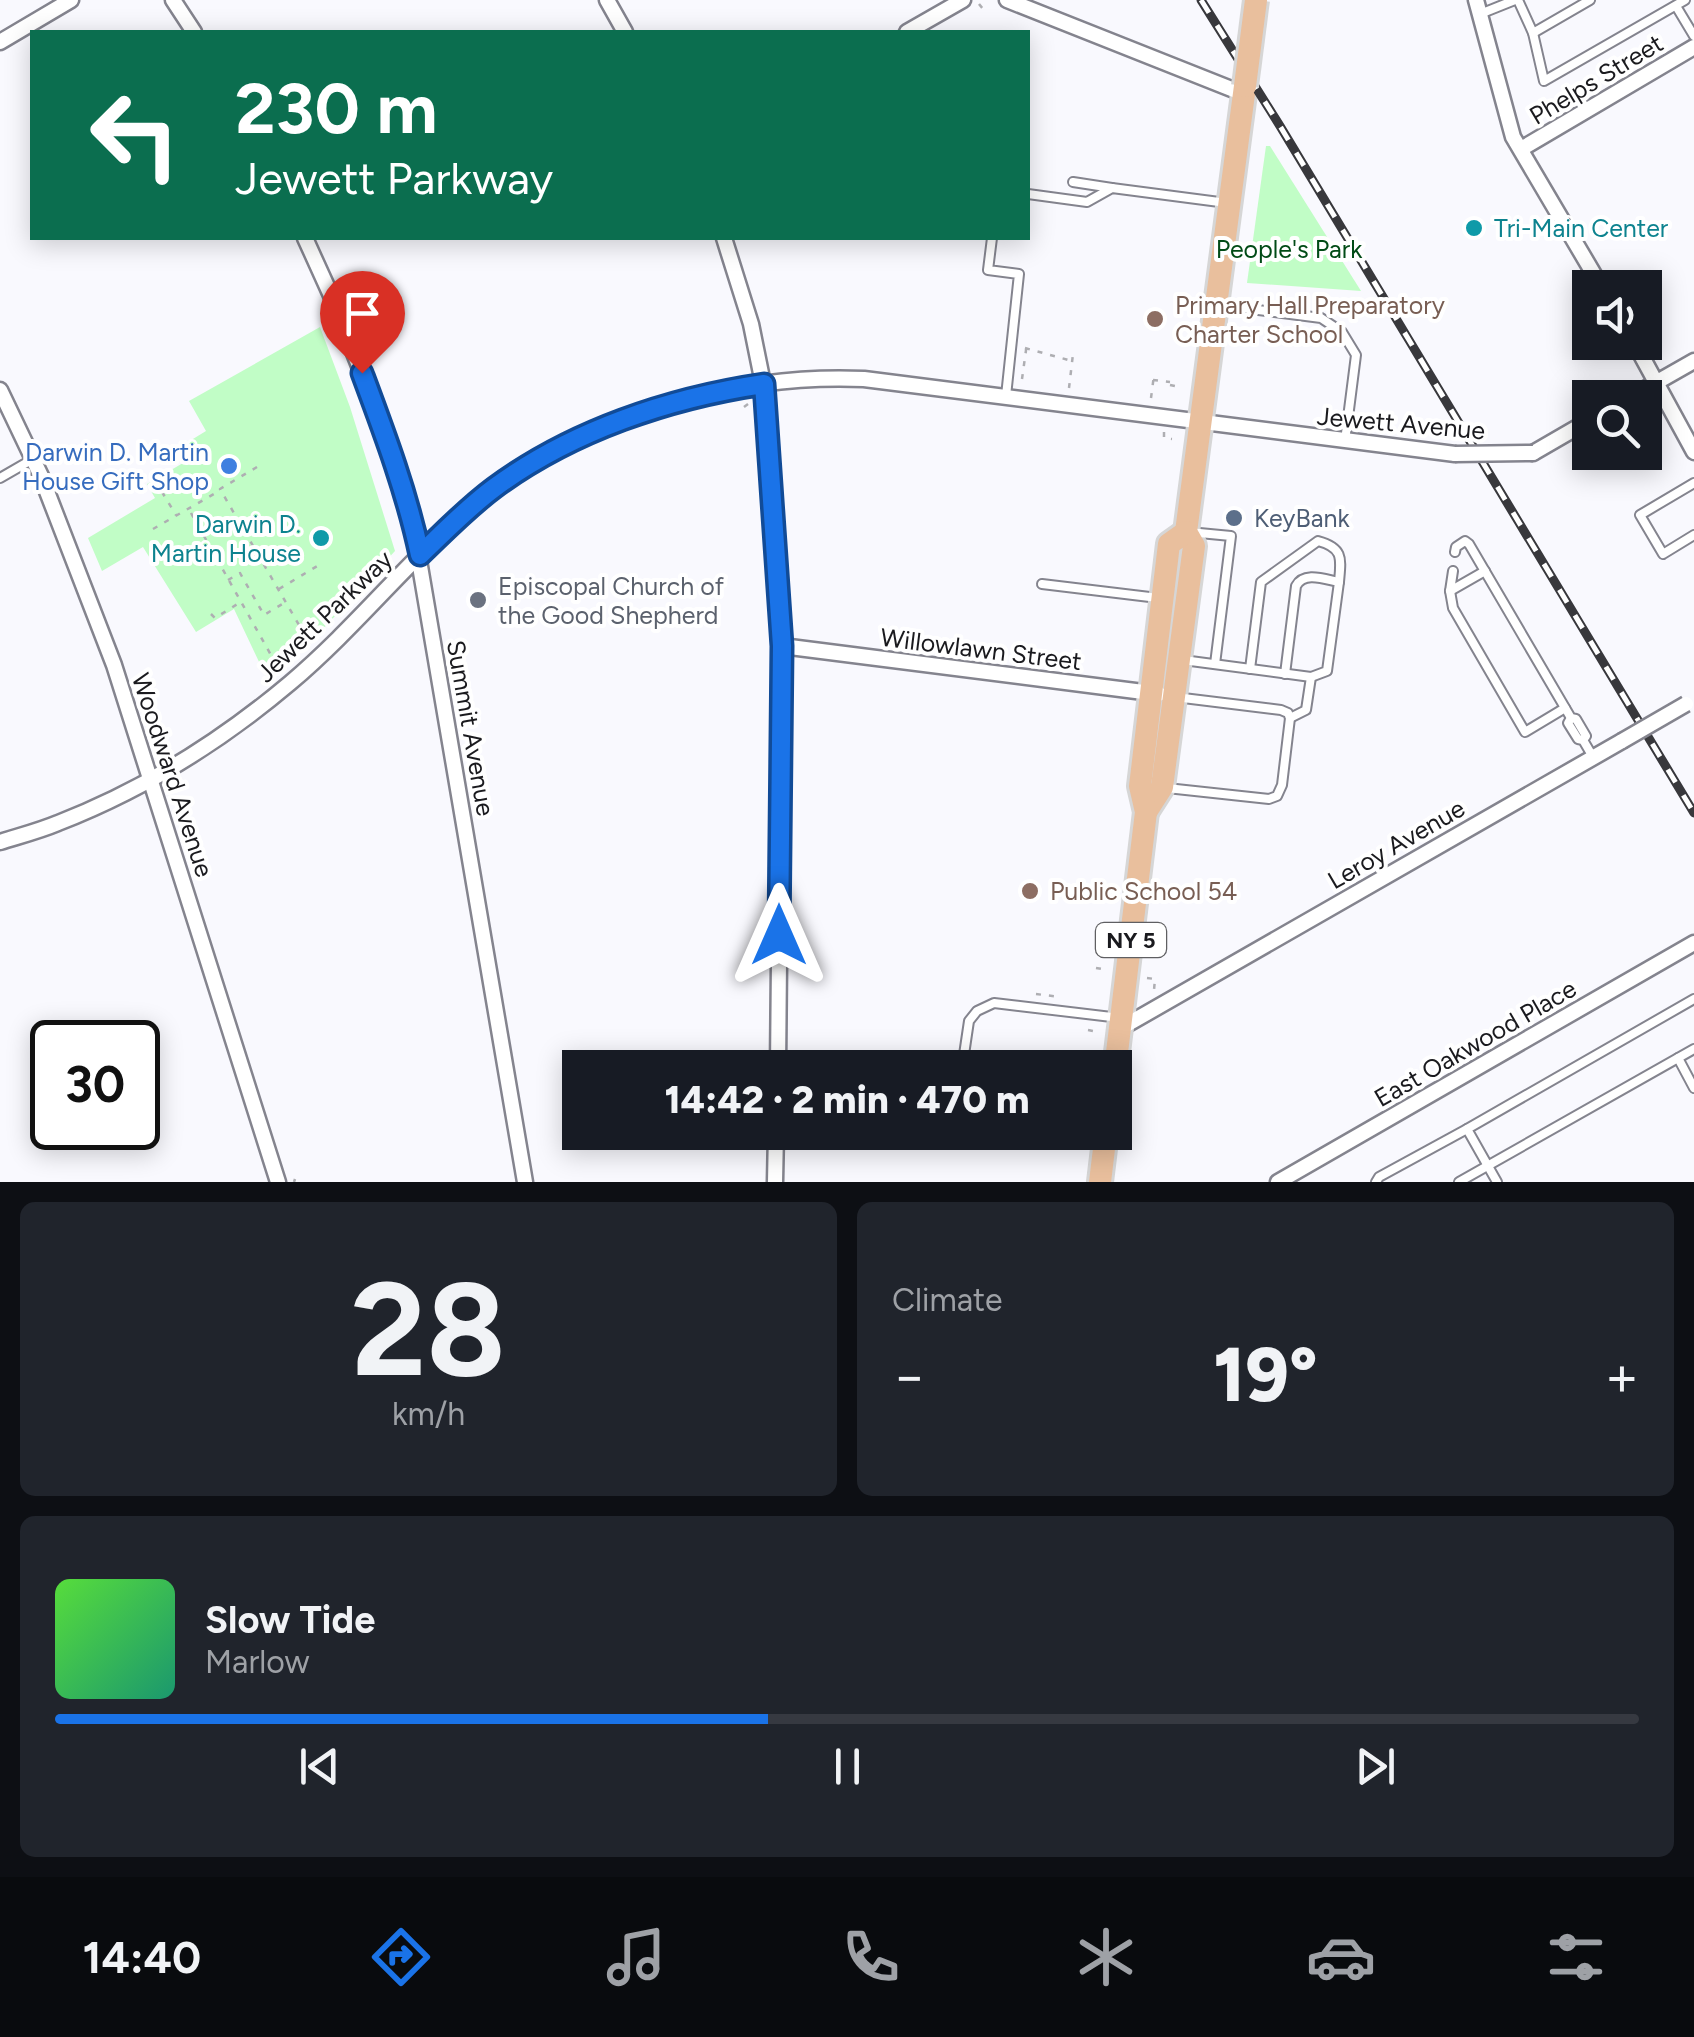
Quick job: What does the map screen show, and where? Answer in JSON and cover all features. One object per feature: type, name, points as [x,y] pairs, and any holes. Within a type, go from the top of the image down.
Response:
[{"type":"main road","name":"NY 5","points":[[1146,812],[1162,787],[1194,546],[1186,532],[1256,0]]},
{"type":"main road","name":"NY 5","points":[[1117,1050],[1146,812],[1140,786],[1169,544],[1186,532]]},
{"type":"main road","points":[[1100,1182],[1101,1150]]},
{"type":"street","points":[[0,42],[71,0]]},
{"type":"street","points":[[174,0],[193,30]]},
{"type":"street","points":[[607,0],[624,30]]},
{"type":"street","points":[[910,30],[963,0]]},
{"type":"street","points":[[1008,0],[1244,90]]},
{"type":"street","points":[[1478,7],[1513,137],[1592,270]]},
{"type":"street","name":"Phelps Street","points":[[1521,149],[1694,47]]},
{"type":"street","name":"Summit Avenue","points":[[306,240],[370,394],[420,555],[525,1182]]},
{"type":"street","points":[[725,240],[751,324],[764,384],[782,646],[778,1050]]},
{"type":"street","points":[[1660,380],[1694,361]]},
{"type":"street","name":"Jewett Parkway","points":[[0,842],[71,818],[152,780],[192,756],[236,726],[318,659],[420,555],[493,489],[548,454],[648,412],[715,392],[764,384],[864,378],[1200,422]]},
{"type":"street","name":"Woodward Avenue","points":[[0,390],[33,459],[114,665],[278,1182]]},
{"type":"street","points":[[1662,393],[1694,452]]},
{"type":"street","name":"Jewett Avenue","points":[[1200,422],[1455,454],[1532,453],[1572,430]]},
{"type":"street","name":"Willowlawn Street","points":[[782,646],[1174,697]]},
{"type":"street","name":"Leroy Avenue","points":[[1121,1023],[1690,701]]},
{"type":"street","name":"East Oakwood Place","points":[[1278,1182],[1694,943]]},
{"type":"street","points":[[775,1182],[776,1150]]},
{"type":"lane","points":[[1478,7],[1517,0],[1533,33],[1544,81],[1685,0]]},
{"type":"lane","points":[[1533,33],[1590,0]]},
{"type":"lane","points":[[1676,6],[1694,36]]},
{"type":"lane","points":[[1073,182],[1229,203]]},
{"type":"lane","points":[[1030,194],[1087,202],[1112,188]]},
{"type":"lane","points":[[992,240],[988,270],[1019,274],[1006,396]]},
{"type":"lane","points":[[1216,301],[1321,318],[1342,332],[1356,354],[1346,441]]},
{"type":"lane","points":[[0,478],[33,459]]},
{"type":"lane","points":[[1694,482],[1640,516],[1663,554],[1694,534]]},
{"type":"lane","points":[[1186,532],[1231,536],[1216,664]]},
{"type":"lane","points":[[1179,659],[1285,674],[1311,677],[1327,671],[1341,558],[1334,547],[1318,541],[1261,582],[1250,669]]},
{"type":"lane","points":[[1455,552],[1456,546],[1465,541],[1469,544],[1566,708],[1571,718],[1568,723],[1593,757]]},
{"type":"lane","points":[[1453,571],[1450,591],[1454,608],[1525,732],[1566,708]]},
{"type":"lane","points":[[1450,591],[1485,571]]},
{"type":"lane","points":[[1285,674],[1299,580],[1308,577],[1339,582]]},
{"type":"lane","points":[[1042,584],[1163,599]]},
{"type":"lane","points":[[1290,718],[1306,710],[1311,677]]},
{"type":"lane","points":[[1162,787],[1268,799],[1277,796],[1282,785],[1288,712],[1174,697]]},
{"type":"lane","points":[[1376,1182],[1378,1176],[1694,998]]},
{"type":"lane","points":[[965,1050],[969,1021],[977,1011],[994,1003],[1121,1023]]},
{"type":"lane","points":[[1458,1182],[1694,1049]]},
{"type":"lane","points":[[1678,1058],[1694,1088]]},
{"type":"lane","points":[[1467,1129],[1497,1182]]},
{"type":"path","points":[[979,4],[983,9]]},
{"type":"path","points":[[1022,379],[1026,346],[1072,360]]},
{"type":"path","points":[[1068,391],[1072,354]]},
{"type":"path","points":[[1151,402],[1153,378],[1179,388]]},
{"type":"path","points":[[1164,431],[1164,438],[1172,440]]},
{"type":"path","points":[[153,529],[257,468]]},
{"type":"path","points":[[221,490],[318,659]]},
{"type":"path","points":[[162,492],[177,516]]},
{"type":"path","points":[[190,514],[288,685]]},
{"type":"path","points":[[278,589],[319,565],[316,561]]},
{"type":"path","points":[[228,580],[240,573],[264,616],[286,602]]},
{"type":"path","points":[[212,614],[215,618],[240,602]]},
{"type":"path","points":[[1096,968],[1102,970]]},
{"type":"path","points":[[1146,978],[1156,980],[1154,990]]},
{"type":"path","points":[[1036,998],[1037,988]]},
{"type":"green space","name":"People's Park","points":[[1266,146],[1270,146],[1361,291],[1247,283]]},
{"type":"green space","points":[[320,327],[350,407],[395,551],[269,683],[234,609],[196,632],[143,547],[102,571],[88,538],[155,498],[147,484],[195,456],[188,442],[206,431],[189,401]]},
{"type":"railway","points":[[1201,0],[1694,813]]},
{"type":"place","name":"Tri-Main Center","points":[[1474,228]]},
{"type":"place","name":"Primary Hall Preparatory Charter School","points":[[1155,319]]},
{"type":"place","name":"Darwin D. Martin House Gift Shop","points":[[229,466]]},
{"type":"place","name":"KeyBank","points":[[1234,518]]},
{"type":"place","name":"Darwin D. Martin House","points":[[321,538]]},
{"type":"place","name":"Episcopal Church of the Good Shepherd","points":[[478,600]]},
{"type":"place","name":"Public School 54","points":[[1030,891]]},
{"type":"route","points":[[362,373],[420,555],[493,489],[548,454],[608,426],[655,410],[715,392],[764,384],[782,646],[779,935]]}]
